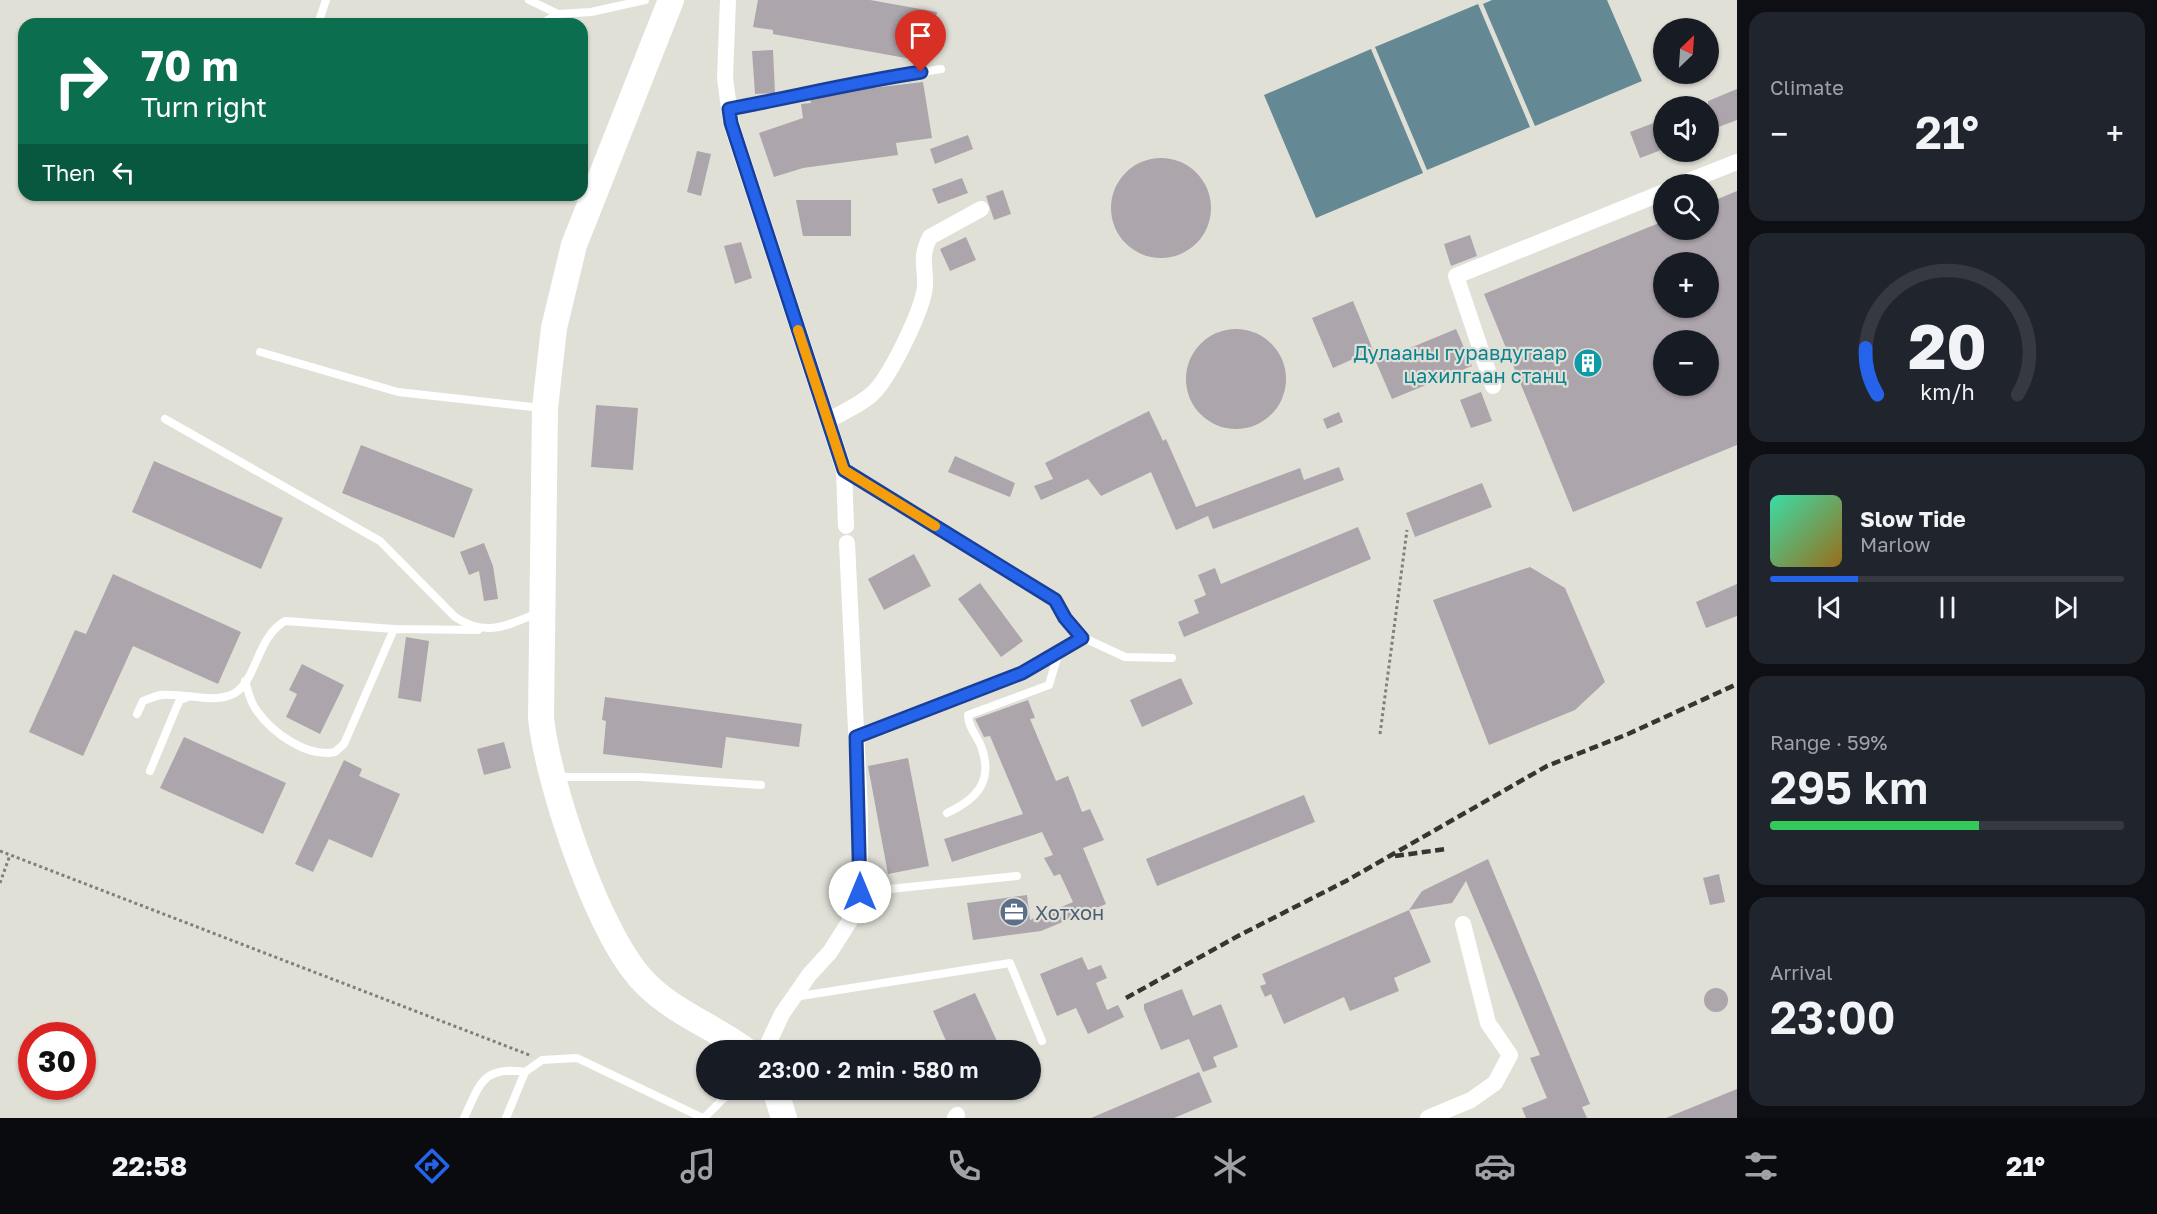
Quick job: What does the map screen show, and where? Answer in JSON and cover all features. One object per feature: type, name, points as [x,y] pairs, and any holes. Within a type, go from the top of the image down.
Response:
[{"type":"main road","points":[[671,0],[569,261],[554,328],[545,408],[541,718],[553,777],[573,839],[608,927],[635,972],[677,1010],[728,1040]]},
{"type":"main road","points":[[778,1100],[784,1118]]},
{"type":"street","points":[[728,0],[725,78],[731,123],[844,470],[846,526]]},
{"type":"street","points":[[1706,174],[1737,162]]},
{"type":"street","points":[[1493,386],[1456,276],[1653,196]]},
{"type":"street","points":[[828,422],[874,392],[895,357],[917,317],[925,286],[921,261],[930,237],[981,209]]},
{"type":"street","points":[[770,1040],[782,1014],[808,975],[830,952],[851,919],[860,892],[847,543]]},
{"type":"street","points":[[1428,1118],[1471,1100],[1496,1083],[1510,1055],[1488,1023],[1463,924]]},
{"type":"lane","points":[[320,18],[326,0]]},
{"type":"lane","points":[[529,0],[558,14]]},
{"type":"lane","points":[[551,18],[558,14],[591,12],[645,0]]},
{"type":"lane","points":[[729,109],[802,95],[839,85],[941,69]]},
{"type":"lane","points":[[260,352],[398,392],[545,408]]},
{"type":"lane","points":[[165,419],[380,542],[455,617],[481,630]]},
{"type":"lane","points":[[844,470],[1055,600],[1065,618],[1082,638],[1125,657],[1172,658]]},
{"type":"lane","points":[[137,714],[143,701],[162,695],[224,697],[236,692],[245,681],[267,638],[275,627],[285,621],[394,628],[481,630],[510,624],[543,610]]},
{"type":"lane","points":[[245,681],[249,698],[275,731],[311,752],[335,752],[344,744],[394,628]]},
{"type":"lane","points":[[856,737],[1022,673],[1082,638]]},
{"type":"lane","points":[[947,813],[968,804],[982,784],[985,762],[968,715],[1049,685],[1059,651]]},
{"type":"lane","points":[[150,771],[180,700],[188,697]]},
{"type":"lane","points":[[553,777],[642,777],[761,785]]},
{"type":"lane","points":[[860,892],[1017,876]]},
{"type":"lane","points":[[793,998],[1010,963],[1042,1041]]},
{"type":"lane","points":[[506,1118],[525,1072],[542,1059],[577,1058],[703,1118],[722,1100]]},
{"type":"lane","points":[[464,1118],[482,1080],[494,1071],[508,1069],[525,1072]]},
{"type":"path","points":[[1380,734],[1407,530]]},
{"type":"path","points":[[0,851],[542,1059]]},
{"type":"path","points":[[0,883],[10,855]]},
{"type":"water","points":[[1492,0],[1607,0],[1642,81],[1535,126],[1483,4]]},
{"type":"water","points":[[1478,4],[1530,127],[1427,170],[1375,47]]},
{"type":"water","points":[[1371,49],[1423,173],[1316,218],[1264,95]]},
{"type":"building","points":[[758,0],[870,0],[937,12],[928,62],[773,34],[773,30],[753,27]]},
{"type":"building","points":[[773,50],[775,93],[755,94],[752,51]]},
{"type":"building","points":[[923,82],[932,138],[896,143],[898,155],[803,168],[774,177],[759,133],[803,118],[801,104],[811,103],[810,99],[838,92]]},
{"type":"building","points":[[1737,89],[1737,120],[1719,127],[1719,96]]},
{"type":"building","points":[[1653,123],[1653,153],[1640,158],[1630,132]]},
{"type":"building","points":[[968,135],[973,149],[935,164],[930,149]]},
{"type":"building","points":[[697,151],[711,154],[701,196],[687,192]]},
{"type":"building","points":[[1161,158],[1180,162],[1196,173],[1207,189],[1211,208],[1207,227],[1196,243],[1180,254],[1161,258],[1142,254],[1126,243],[1115,227],[1111,208],[1115,189],[1126,173],[1142,162]]},
{"type":"building","points":[[962,178],[968,193],[938,204],[932,189]]},
{"type":"building","points":[[1003,190],[1011,214],[994,220],[986,196]]},
{"type":"building","name":"Дулааны гуравдугаар цахилгаан станц","points":[[1737,191],[1737,445],[1573,512],[1484,294],[1653,225],[1653,240],[1719,240],[1719,198]]},
{"type":"building","points":[[796,200],[851,200],[851,236],[803,236]]},
{"type":"building","points":[[1470,235],[1477,256],[1451,266],[1444,244]]},
{"type":"building","points":[[966,237],[976,260],[950,271],[940,249]]},
{"type":"building","points":[[741,242],[752,278],[735,284],[724,246]]},
{"type":"building","points":[[1353,301],[1373,350],[1333,368],[1312,318]]},
{"type":"building","points":[[1236,329],[1255,333],[1271,344],[1282,360],[1286,379],[1282,398],[1271,414],[1255,425],[1236,429],[1217,425],[1201,414],[1190,398],[1186,379],[1190,360],[1201,344],[1217,333]]},
{"type":"building","points":[[1456,329],[1472,366],[1392,399],[1376,362]]},
{"type":"building","points":[[1481,392],[1492,421],[1471,428],[1460,400]]},
{"type":"building","points":[[596,405],[638,408],[633,470],[591,467]]},
{"type":"building","points":[[1149,411],[1163,441],[1166,439],[1196,507],[1300,468],[1304,480],[1339,467],[1344,480],[1213,529],[1208,516],[1176,530],[1151,472],[1101,496],[1088,479],[1041,500],[1034,486],[1053,479],[1045,463]]},
{"type":"building","points":[[1339,412],[1343,422],[1327,429],[1323,419]]},
{"type":"building","points":[[361,445],[473,489],[454,538],[342,493]]},
{"type":"building","points":[[955,456],[1015,483],[1010,497],[948,472]]},
{"type":"building","points":[[154,461],[283,518],[261,569],[132,512]]},
{"type":"building","points":[[1482,483],[1492,507],[1415,537],[1406,513]]},
{"type":"building","points":[[1358,527],[1371,559],[1184,637],[1178,622],[1199,613],[1194,600],[1206,595],[1198,575],[1215,568],[1221,584]]},
{"type":"building","points":[[484,543],[493,566],[498,599],[484,601],[479,571],[469,575],[460,552]]},
{"type":"building","points":[[914,554],[931,586],[884,610],[868,579]]},
{"type":"building","points":[[1530,567],[1565,588],[1605,682],[1575,710],[1489,745],[1433,600]]},
{"type":"building","points":[[113,574],[241,632],[218,684],[133,646],[83,756],[29,732],[75,630],[86,634]]},
{"type":"building","points":[[980,583],[1023,641],[1001,657],[958,599]]},
{"type":"building","points":[[1737,584],[1737,616],[1706,628],[1696,602]]},
{"type":"building","points":[[406,637],[429,641],[421,702],[398,698]]},
{"type":"building","points":[[302,664],[344,685],[320,734],[286,717],[297,694],[289,690]]},
{"type":"building","points":[[1181,678],[1193,704],[1142,727],[1130,700]]},
{"type":"building","points":[[605,697],[802,724],[799,747],[726,737],[722,768],[603,754],[606,721],[602,720]]},
{"type":"building","points":[[1028,700],[1035,718],[1030,719],[1056,781],[1068,776],[1082,812],[1090,809],[1104,840],[1083,848],[1106,904],[1041,931],[973,940],[967,903],[1027,895],[1030,920],[1073,902],[1060,874],[1054,876],[1044,858],[1053,855],[1042,832],[952,862],[944,839],[1023,814],[990,736],[984,737],[975,719]]},
{"type":"building","points":[[184,737],[286,783],[263,834],[160,788]]},
{"type":"building","points":[[504,742],[511,768],[484,775],[477,749]]},
{"type":"building","points":[[908,758],[929,866],[888,874],[868,766]]},
{"type":"building","points":[[344,760],[362,769],[359,776],[400,794],[372,858],[329,839],[313,872],[295,864]]},
{"type":"building","points":[[1304,795],[1315,822],[1157,886],[1146,859]]},
{"type":"building","points":[[1488,859],[1590,1104],[1582,1107],[1587,1118],[1526,1118],[1522,1108],[1547,1098],[1530,1058],[1540,1055],[1466,881],[1452,903],[1409,910],[1422,891]]},
{"type":"building","points":[[1719,874],[1725,902],[1710,905],[1703,878]]},
{"type":"building","points":[[1409,910],[1431,962],[1394,978],[1399,991],[1350,1011],[1344,997],[1284,1024],[1271,994],[1265,997],[1260,986],[1266,984],[1262,974]]},
{"type":"building","points":[[1082,957],[1088,970],[1101,965],[1107,978],[1096,983],[1107,1010],[1118,1005],[1124,1017],[1088,1034],[1076,1008],[1057,1016],[1040,974]]},
{"type":"building","points":[[1716,988],[1725,991],[1728,1000],[1725,1009],[1716,1012],[1707,1009],[1704,1000],[1707,991]]},
{"type":"building","points":[[1182,989],[1193,1016],[1221,1004],[1238,1047],[1213,1057],[1217,1067],[1203,1072],[1189,1039],[1161,1050],[1144,1009],[1144,1004]]},
{"type":"building","points":[[975,993],[996,1040],[946,1040],[933,1011]]},
{"type":"building","points":[[1199,1072],[1212,1102],[1174,1118],[1091,1118]]},
{"type":"building","points":[[1737,1089],[1737,1118],[1666,1118]]},
{"type":"railway","points":[[1126,998],[1238,936],[1346,881],[1547,766],[1628,734],[1737,684]]},
{"type":"railway","points":[[1395,856],[1446,849]]},
{"type":"slow traffic","points":[[798,330],[844,470],[935,526]]},
{"type":"place","name":"Дулааны гуравдугаар цахилгаан станц","points":[[1588,363]]},
{"type":"place","name":"Хотхон","points":[[1014,912]]},
{"type":"route","points":[[860,892],[860,812],[856,737],[1022,673],[1082,638],[1065,618],[1055,600],[844,470],[731,123],[729,109],[802,95],[839,85],[921,72]]}]
